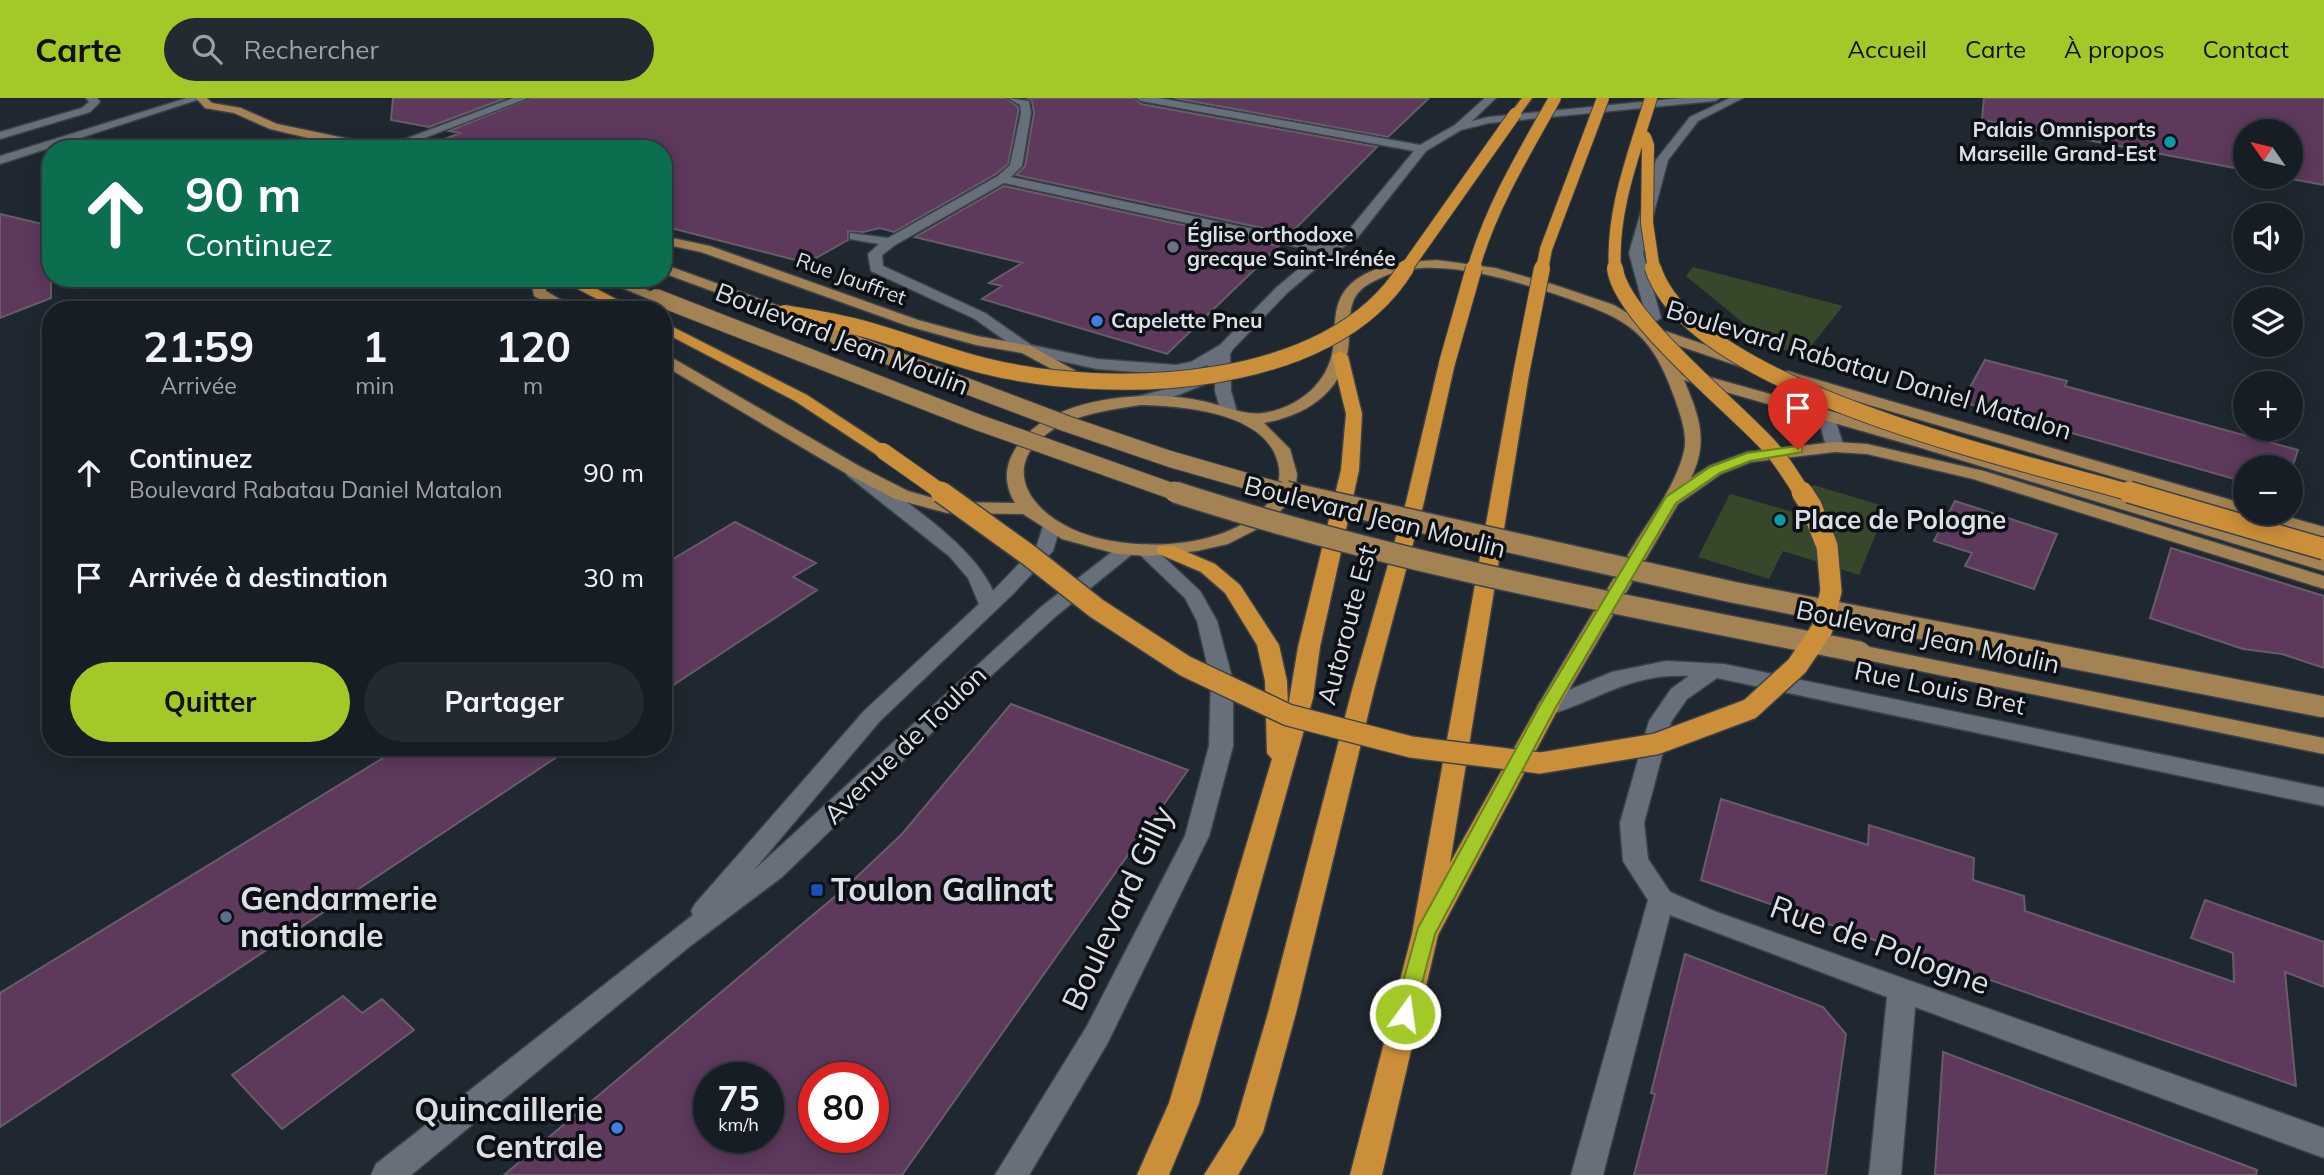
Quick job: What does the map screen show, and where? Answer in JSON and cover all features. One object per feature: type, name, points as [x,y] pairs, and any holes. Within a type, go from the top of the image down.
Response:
[{"type":"highway","points":[[785,313],[852,325],[986,366],[1048,377],[1102,382],[1165,381],[1201,376],[1237,370],[1302,352],[1357,323],[1393,289],[1485,154],[1527,98]]},
{"type":"highway","name":"Autoroute Est","points":[[1220,1175],[1248,1132],[1285,1000],[1363,690],[1415,502],[1447,363],[1480,246],[1518,164],[1555,98]]},
{"type":"highway","points":[[1366,1175],[1425,934],[1464,723],[1481,602],[1521,374],[1546,249],[1603,98]]},
{"type":"highway","points":[[672,331],[801,398],[883,451],[1118,622],[1185,666],[1288,715],[1411,747],[1541,763],[1656,744],[1749,709],[1797,666],[1822,629],[1831,591],[1827,547],[1811,506],[1770,447],[1644,321],[1616,280],[1613,241],[1617,218],[1653,98]]},
{"type":"highway","points":[[1643,132],[1648,145],[1650,260],[1664,293],[1688,323],[1758,369],[1826,399],[1961,443],[2324,549]]},
{"type":"highway","points":[[583,287],[611,301]]},
{"type":"highway","points":[[1153,1175],[1184,1103],[1302,698],[1309,647],[1350,470],[1354,414],[1340,356]]},
{"type":"highway","points":[[1146,550],[1208,568],[1233,589],[1268,645],[1276,681],[1279,773]]},
{"type":"highway","points":[[1425,934],[1548,707]]},
{"type":"highway","points":[[1236,1175],[1248,1132]]},
{"type":"main road","points":[[200,98],[209,106],[237,110],[274,127],[340,140]]},
{"type":"main road","points":[[237,110],[245,99]]},
{"type":"main road","points":[[274,127],[287,140]]},
{"type":"main road","name":"Rue Jauffret","points":[[672,242],[705,249],[913,323],[976,340],[1026,349],[1089,381],[1102,392],[1110,404]]},
{"type":"main road","points":[[1237,416],[1265,432],[1279,446],[1287,462],[1289,478],[1284,495],[1272,511],[1253,525],[1228,537],[1199,545],[1146,550],[1071,538],[1051,527],[1027,508],[1015,489],[1014,469],[1022,450],[1038,433],[1061,419],[1110,404],[1141,400],[1177,401],[1237,416],[1267,419],[1293,413],[1314,398],[1334,370],[1340,356],[1345,303],[1357,286],[1376,275],[1424,266],[1466,267],[1518,278],[1611,309],[1640,326],[1663,348],[1686,404],[1693,448],[1671,500],[1548,707]]},
{"type":"main road","name":"Boulevard Jean Moulin","points":[[672,271],[1067,424],[1170,459],[1308,499],[1732,592],[2324,707]]},
{"type":"main road","points":[[539,287],[539,293],[554,301]]},
{"type":"main road","name":"Boulevard Jean Moulin","points":[[630,287],[666,301]]},
{"type":"main road","name":"Boulevard Jean Moulin","points":[[672,303],[1036,444],[1143,482],[1304,532],[1476,574],[2324,746]]},
{"type":"main road","name":"Boulevard Rabatau Daniel Matalon","points":[[1640,326],[1717,355],[2233,506]]},
{"type":"main road","points":[[672,364],[895,491],[936,506],[975,510],[1027,508]]},
{"type":"main road","name":"Boulevard Rabatau Daniel Matalon","points":[[1672,370],[2324,565]]},
{"type":"main road","points":[[1671,500],[1715,470],[1747,457],[1835,447],[1867,449],[1978,475],[2324,583]]},
{"type":"main road","points":[[2296,525],[2324,533]]},
{"type":"street","points":[[0,135],[86,110],[95,102],[92,98]]},
{"type":"street","points":[[65,140],[200,98]]},
{"type":"street","points":[[409,140],[523,98]]},
{"type":"street","points":[[855,236],[890,242],[1002,179],[1016,166],[1026,113],[1025,103],[1013,98]]},
{"type":"street","points":[[1141,98],[1422,149]]},
{"type":"street","points":[[1141,400],[1170,393],[1210,376],[1226,347],[1282,290],[1329,250],[1353,234],[1422,149],[1457,128],[1490,98]]},
{"type":"street","points":[[1566,112],[1653,98]]},
{"type":"street","points":[[1457,128],[1489,120],[1715,98]]},
{"type":"street","points":[[1640,326],[1654,318],[1636,253],[1662,160],[1694,118],[1738,98]]},
{"type":"street","points":[[1680,100],[1691,108],[1694,118]]},
{"type":"street","points":[[0,160],[42,147]]},
{"type":"street","points":[[1002,179],[1329,250]]},
{"type":"street","name":"Rue Jauffret","points":[[890,242],[875,254],[876,268],[968,310],[1026,349],[1097,364],[1176,370],[1196,366],[1226,347]]},
{"type":"street","points":[[1226,347],[1222,376],[1237,416]]},
{"type":"street","points":[[1826,416],[1835,447]]},
{"type":"street","points":[[847,466],[956,552],[977,576],[989,604]]},
{"type":"street","name":"Avenue de Toulon","points":[[680,939],[866,722],[1046,547],[1051,527]]},
{"type":"street","name":"Avenue de Toulon","points":[[387,1175],[680,939],[773,870],[1048,612],[1146,550]]},
{"type":"street","name":"Boulevard Gilly","points":[[1011,1175],[1097,1035],[1197,836],[1221,746],[1222,681],[1207,621],[1193,595],[1146,550]]},
{"type":"street","name":"Rue Louis Bret","points":[[1548,707],[1620,677],[1666,668],[1713,670],[2324,797]]},
{"type":"street","points":[[1587,1175],[1661,899],[1636,862],[1632,823],[1660,721],[1679,694],[1713,670]]},
{"type":"street","name":"Rue de Pologne","points":[[1661,899],[1705,919],[2324,1143]]},
{"type":"street","points":[[1885,1175],[1902,990]]},
{"type":"green space","points":[[1693,267],[1843,306],[1803,356],[1770,345],[1686,276]]},
{"type":"green space","points":[[1813,485],[1887,507],[1859,575],[1783,551],[1769,579],[1698,557],[1730,494],[1800,514]]},
{"type":"building","points":[[393,98],[506,98],[429,127],[391,120]]},
{"type":"building","points":[[530,98],[1006,98],[1018,107],[1008,164],[996,174],[894,232],[880,228],[863,232],[848,231],[848,240],[807,263],[672,228],[672,140],[442,140],[460,133],[449,131]]},
{"type":"building","points":[[1027,98],[1134,98],[1141,104],[1377,147],[1290,234],[1016,175],[1025,166],[1034,113],[1032,101]]},
{"type":"building","points":[[1174,98],[1429,98],[1388,137]]},
{"type":"building","name":"Palais Omnisports Marseille Grand-Est","points":[[1984,98],[2324,98],[2324,185],[2303,181],[2303,119],[2233,119],[2233,168],[1982,120]]},
{"type":"building","points":[[1004,186],[1279,246],[1167,354],[982,299],[1002,286],[989,283],[1022,263],[915,237]]},
{"type":"building","points":[[0,214],[42,224],[42,287],[51,287],[51,298],[0,318]]},
{"type":"building","points":[[1985,360],[2067,381],[2065,386],[2233,432],[2233,441],[2265,441],[2298,450],[2296,455],[2233,455],[2233,479],[1962,402]]},
{"type":"building","points":[[1955,501],[2057,534],[2034,589],[1965,566],[1972,553],[1934,541]]},
{"type":"building","points":[[735,522],[816,563],[793,577],[817,590],[672,686],[672,560]]},
{"type":"building","points":[[2171,548],[2324,596],[2324,668],[2282,654],[2243,649],[2150,618]]},
{"type":"building","points":[[1011,704],[1188,770],[902,1175],[504,1175],[845,888],[902,834]]},
{"type":"building","points":[[386,756],[558,756],[0,1127],[0,993]]},
{"type":"building","points":[[1721,799],[1868,845],[1869,825],[1974,858],[1973,880],[2024,896],[2025,911],[2234,982],[2233,953],[2191,938],[2205,900],[2324,942],[2324,987],[2285,972],[2296,1086],[1701,880]]},
{"type":"building","points":[[1685,954],[1823,1007],[1846,1034],[1826,1175],[1634,1175],[1655,1094],[1651,1093]]},
{"type":"building","points":[[343,996],[362,1013],[382,999],[414,1030],[282,1129],[232,1075]]},
{"type":"building","points":[[1943,1052],[2257,1170],[2256,1175],[1935,1175]]},
{"type":"place","name":"Palais Omnisports Marseille Grand-Est","points":[[2170,142]]},
{"type":"place","name":"Église orthodoxe grecque Saint-Irénée","points":[[1173,247]]},
{"type":"place","name":"Capelette Pneu","points":[[1097,321]]},
{"type":"place","name":"Place de Pologne","points":[[1780,520]]},
{"type":"place","name":"Toulon Galinat","points":[[817,890]]},
{"type":"place","name":"Gendarmerie nationale","points":[[226,917]]},
{"type":"place","name":"Quincaillerie Centrale","points":[[617,1128]]},
{"type":"route","points":[[1405,1014],[1425,934],[1548,707],[1671,500],[1715,470],[1747,457],[1798,450]]}]
